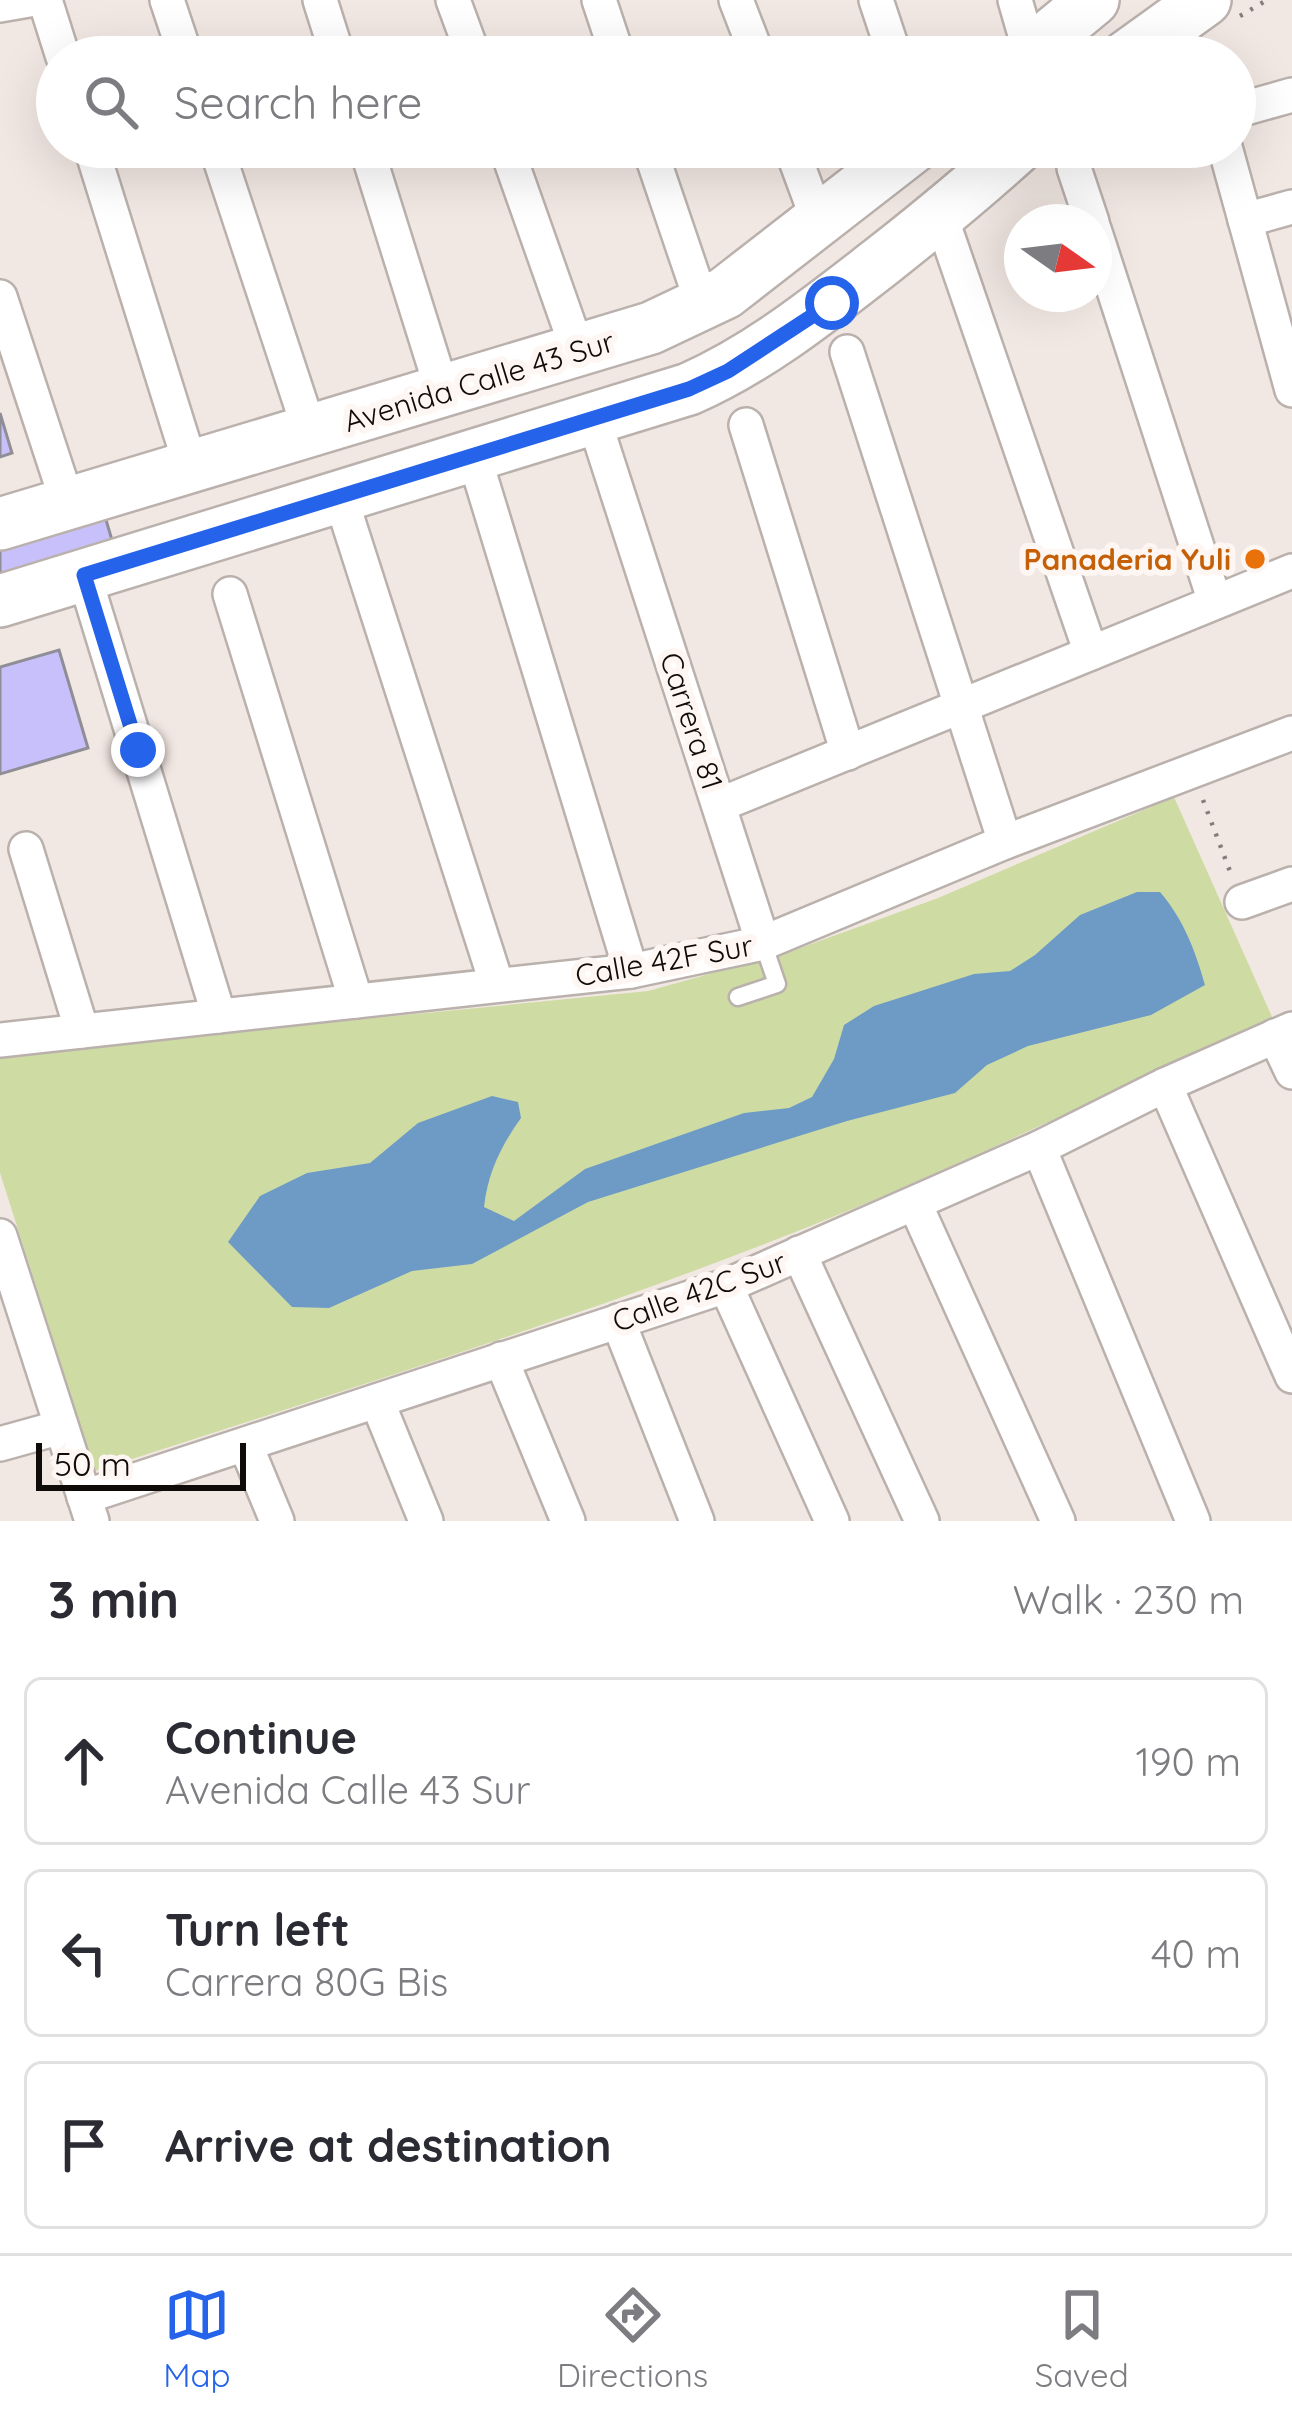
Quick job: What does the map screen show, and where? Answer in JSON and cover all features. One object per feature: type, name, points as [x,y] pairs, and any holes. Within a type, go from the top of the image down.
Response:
[{"type":"main road","points":[[1049,36],[1093,0]]},
{"type":"main road","points":[[1155,36],[1204,0]]},
{"type":"main road","name":"Avenida Calle 43 Sur","points":[[0,524],[443,393],[703,306],[887,168]]},
{"type":"main road","points":[[0,601],[689,389],[728,371],[832,303],[995,168]]},
{"type":"street","points":[[0,4],[28,0]]},
{"type":"street","points":[[45,0],[56,36]]},
{"type":"street","points":[[167,0],[179,36]]},
{"type":"street","points":[[320,0],[331,36]]},
{"type":"street","points":[[453,0],[466,36]]},
{"type":"street","points":[[599,0],[611,36]]},
{"type":"street","points":[[736,0],[750,36]]},
{"type":"street","points":[[875,0],[888,36]]},
{"type":"street","points":[[1015,0],[1023,36]]},
{"type":"street","points":[[1256,105],[1292,95]]},
{"type":"street","points":[[98,168],[191,467]]},
{"type":"street","points":[[222,168],[310,432]]},
{"type":"street","points":[[373,168],[443,393]]},
{"type":"street","points":[[513,168],[578,351]]},
{"type":"street","points":[[656,168],[703,306]]},
{"type":"street","points":[[799,168],[819,223]]},
{"type":"street","points":[[1074,168],[1086,204]]},
{"type":"street","points":[[1231,168],[1285,336],[1292,390]]},
{"type":"street","points":[[1245,220],[1292,207]]},
{"type":"street","points":[[941,217],[1091,653]]},
{"type":"street","points":[[1112,285],[1215,602]]},
{"type":"street","points":[[0,297],[68,504]]},
{"type":"street","points":[[847,352],[1005,842]]},
{"type":"street","name":"Carrera 81","points":[[594,420],[763,943]]},
{"type":"street","points":[[746,425],[848,753]]},
{"type":"street","points":[[473,456],[631,971]]},
{"type":"street","points":[[340,496],[497,986]]},
{"type":"street","points":[[719,805],[1292,571]]},
{"type":"street","points":[[84,575],[219,1016]]},
{"type":"street","points":[[230,594],[356,1000]]},
{"type":"street","name":"Calle 42F Sur","points":[[0,1040],[631,971],[763,943],[1005,842],[1292,733]]},
{"type":"street","points":[[26,849],[82,1030]]},
{"type":"street","points":[[1242,902],[1292,884]]},
{"type":"street","points":[[1284,1033],[1292,1072]]},
{"type":"street","name":"Calle 42C Sur","points":[[88,1509],[376,1400],[726,1286],[1284,1033]]},
{"type":"street","points":[[1165,1084],[1292,1376]]},
{"type":"street","points":[[1039,1148],[1193,1521]]},
{"type":"street","points":[[915,1204],[1058,1521]]},
{"type":"street","points":[[0,1236],[10,1304],[61,1427],[88,1509]]},
{"type":"street","points":[[799,1253],[922,1521]]},
{"type":"street","points":[[726,1286],[832,1521]]},
{"type":"street","points":[[618,1321],[697,1521]]},
{"type":"street","points":[[501,1359],[568,1521]]},
{"type":"street","points":[[376,1400],[425,1521]]},
{"type":"street","points":[[0,1444],[61,1427]]},
{"type":"street","points":[[246,1446],[277,1521]]},
{"type":"lane","name":"Carrera 81","points":[[738,997],[777,984],[763,943]]},
{"type":"path","points":[[1193,773],[1242,902]]},
{"type":"green space","points":[[1174,797],[1273,1019],[925,1178],[720,1261],[454,1355],[95,1471],[0,1173],[0,1055],[648,991],[792,951],[938,898]]},
{"type":"water","points":[[1137,892],[1160,892],[1176,913],[1205,985],[1151,1015],[1028,1046],[987,1065],[955,1093],[847,1121],[588,1202],[472,1264],[412,1271],[329,1308],[292,1307],[228,1242],[260,1196],[307,1173],[370,1163],[418,1123],[492,1096],[518,1102],[521,1118],[496,1160],[484,1207],[514,1221],[585,1169],[744,1113],[789,1108],[812,1097],[834,1059],[844,1025],[874,1006],[974,974],[1010,971],[1080,915]]},
{"type":"building","points":[[0,413],[12,453],[0,457]]},
{"type":"building","points":[[101,503],[117,557],[0,592],[0,532]]},
{"type":"building","points":[[59,650],[88,748],[0,774],[0,667]]},
{"type":"place","name":"Panaderia Yuli","points":[[1255,559]]},
{"type":"route","points":[[138,750],[84,575],[689,389],[728,371],[832,303]]}]
